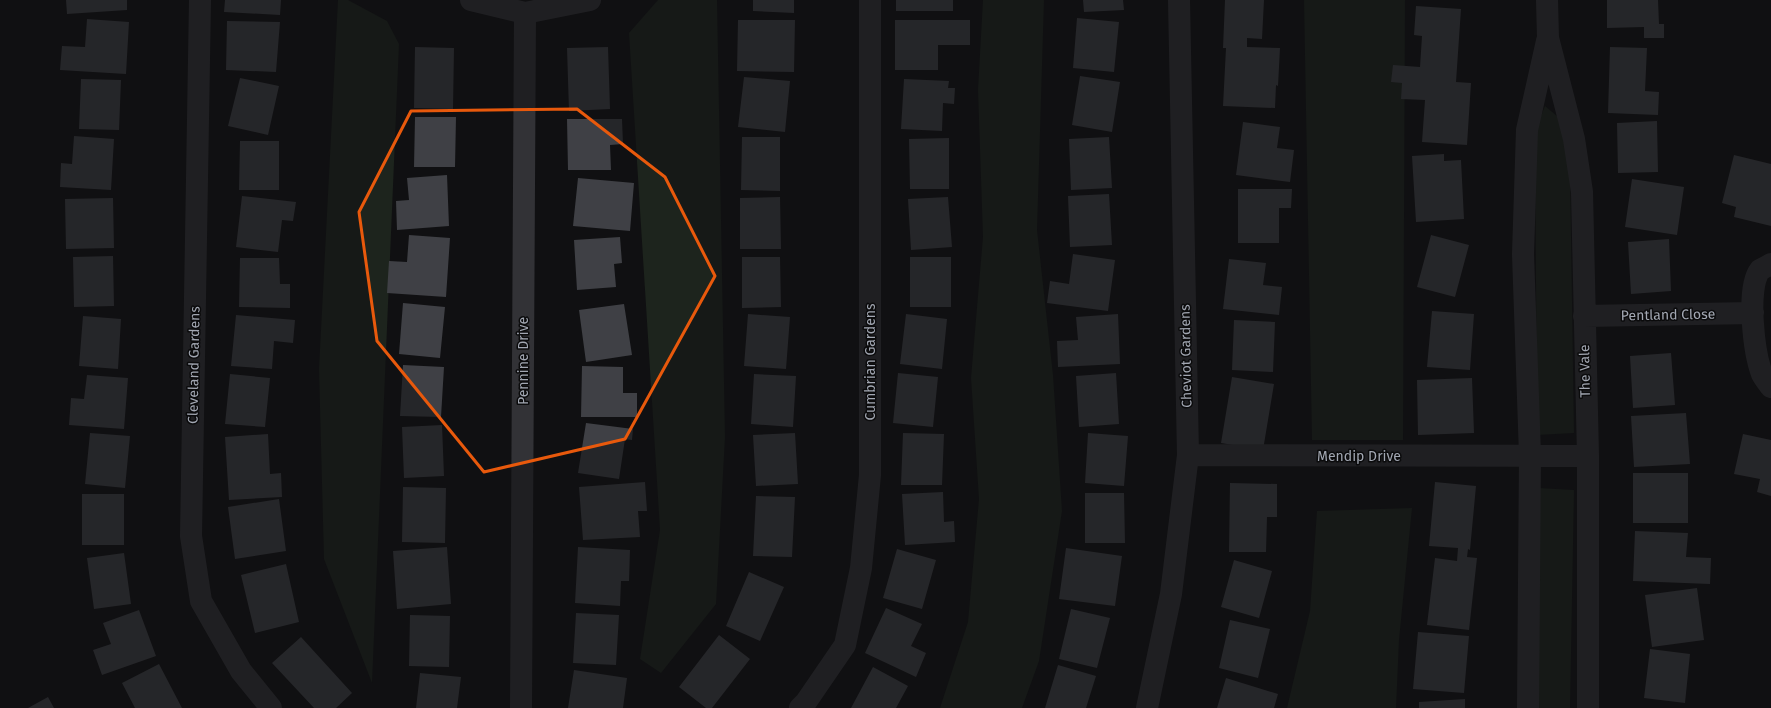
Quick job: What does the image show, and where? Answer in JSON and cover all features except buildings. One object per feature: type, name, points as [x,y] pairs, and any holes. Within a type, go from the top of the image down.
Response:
[{"type":"street","name":"Cleveland Gardens","points":[[200,0],[191,536],[201,601],[241,671],[271,708]]},
{"type":"street","points":[[471,0],[525,13],[590,0]]},
{"type":"street","name":"Cumbrian Gardens","points":[[800,708],[806,702],[846,645],[861,568],[870,475],[870,0]]},
{"type":"street","name":"Cheviot Gardens","points":[[1147,708],[1172,594],[1188,456],[1179,0]]},
{"type":"street","name":"The Vale","points":[[1547,0],[1548,38],[1574,139],[1582,192],[1588,456],[1588,708]]},
{"type":"street","name":"Pennine Drive","points":[[521,708],[525,13]]},
{"type":"street","name":"The Vale","points":[[1528,708],[1530,455],[1524,254],[1527,130],[1548,38]]},
{"type":"street","points":[[1771,264],[1760,270],[1753,288],[1754,340],[1762,375],[1771,386]]},
{"type":"street","name":"Pentland Close","points":[[1584,316],[1753,313]]},
{"type":"street","name":"Mendip Drive","points":[[1188,456],[1588,456]]},
{"type":"highlighted area","points":[[577,109],[665,177],[715,276],[625,439],[484,472],[377,341],[359,212],[411,111]]},
{"type":"shaded area","points":[[338,0],[348,0],[387,21],[399,44],[372,683],[324,559],[319,369]]},
{"type":"shaded area","points":[[658,0],[717,0],[725,437],[716,604],[661,673],[640,659],[660,530],[629,33]]},
{"type":"shaded area","points":[[983,0],[1044,0],[1037,230],[1053,375],[1062,511],[1039,661],[1022,708],[940,708],[968,622],[979,499],[971,378],[983,237],[978,90]]},
{"type":"shaded area","points":[[1304,0],[1405,0],[1403,440],[1312,440]]},
{"type":"shaded area","points":[[1545,106],[1564,122],[1570,170],[1574,433],[1537,435],[1535,131]]},
{"type":"shaded area","points":[[1538,488],[1574,490],[1570,708],[1533,708]]},
{"type":"shaded area","points":[[1412,508],[1399,640],[1396,708],[1287,708],[1310,611],[1317,511]]}]
